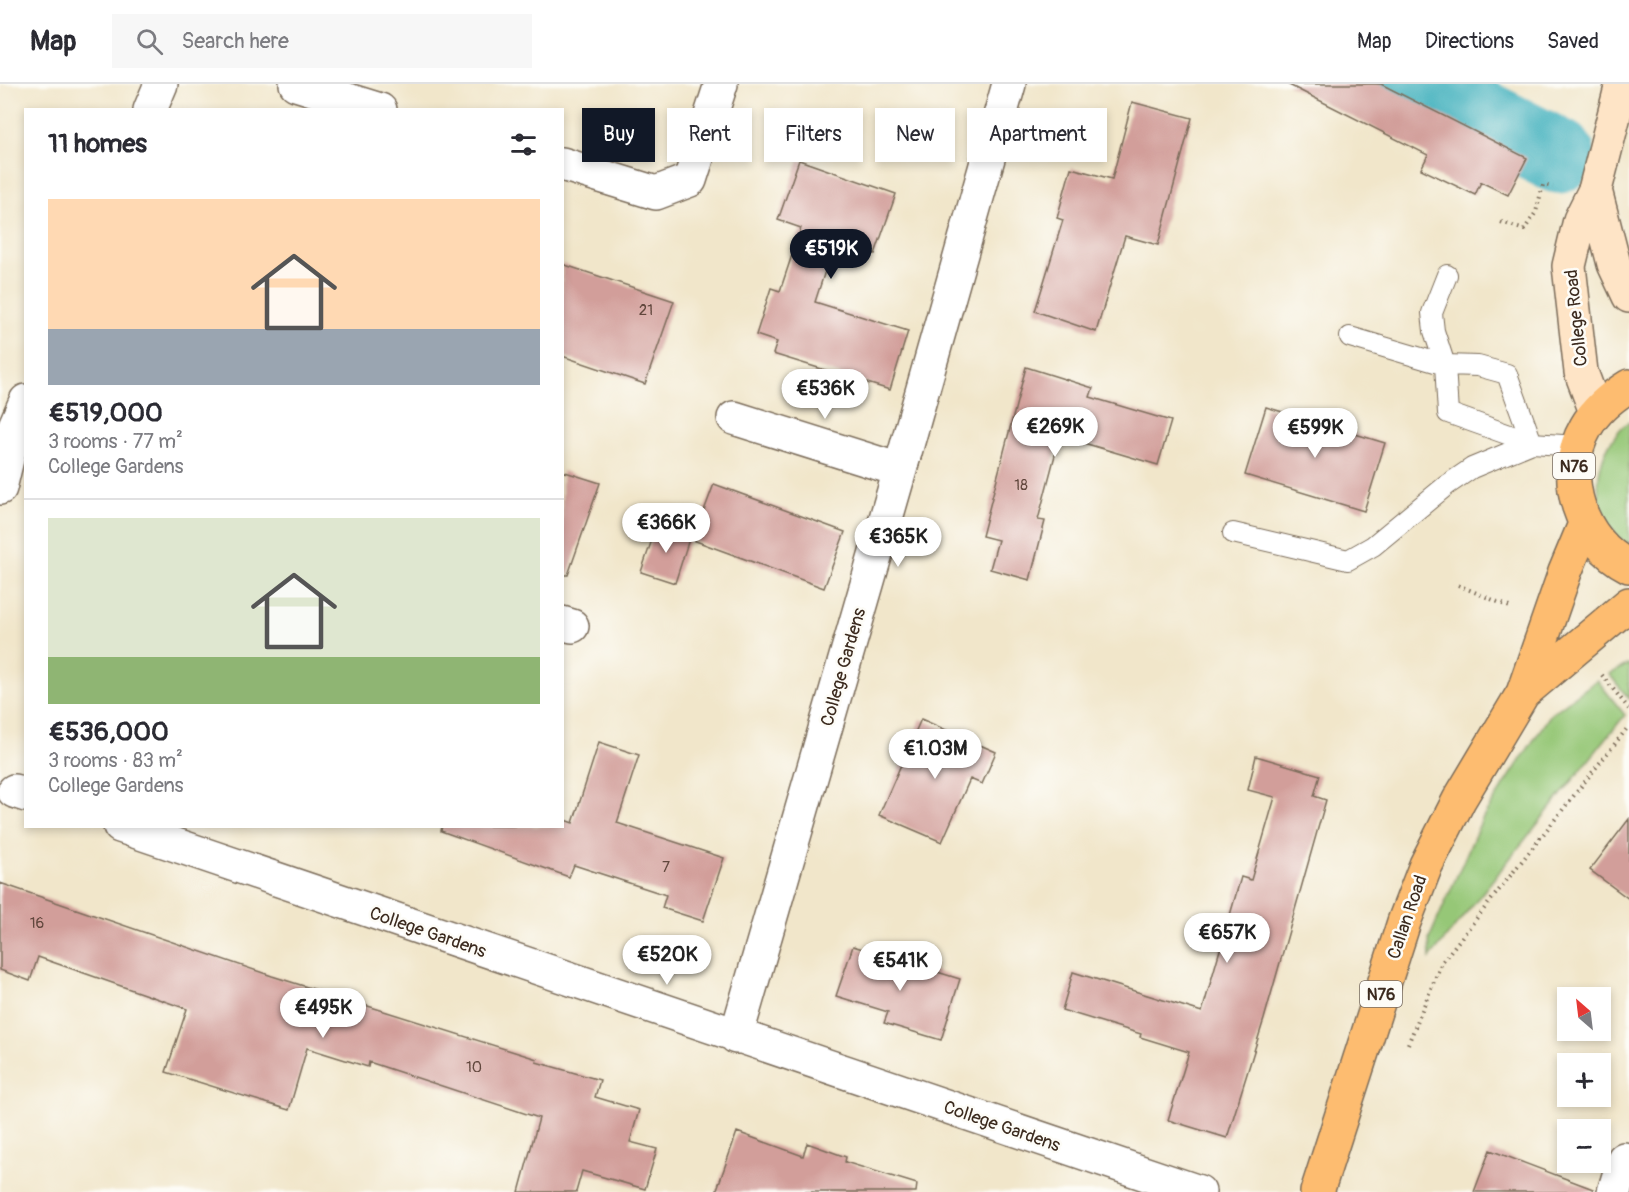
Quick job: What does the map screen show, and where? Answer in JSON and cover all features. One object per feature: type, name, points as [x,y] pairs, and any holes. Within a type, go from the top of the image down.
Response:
[{"type":"main road","name":"College Road","points":[[1596,412],[1581,372],[1569,266],[1580,220],[1595,190],[1622,84]]},
{"type":"main road","name":"College Road","points":[[1595,190],[1614,264],[1629,296]]},
{"type":"main road","name":"N76","points":[[1629,386],[1612,396],[1596,412],[1585,428],[1574,465],[1577,504],[1585,524],[1600,545],[1620,562],[1629,566]]},
{"type":"main road","name":"Callan Road","points":[[1317,1192],[1404,922],[1426,865],[1459,800],[1523,693],[1565,572],[1585,524]]},
{"type":"main road","name":"Callan Road","points":[[1523,693],[1629,604]]},
{"type":"street","points":[[151,108],[161,84]]},
{"type":"street","points":[[296,84],[374,108]]},
{"type":"street","points":[[564,165],[656,193],[690,180],[721,84]]},
{"type":"street","name":"College Gardens","points":[[736,1037],[1009,84]]},
{"type":"street","points":[[0,488],[15,426],[24,405]]},
{"type":"street","points":[[734,418],[900,470]]},
{"type":"street","name":"College Gardens","points":[[126,828],[736,1037],[1199,1192]]},
{"type":"street","points":[[1614,1192],[1624,1159]]},
{"type":"lane","points":[[1447,275],[1432,313],[1434,331],[1445,365],[1448,413],[1532,443],[1578,446]]},
{"type":"lane","points":[[1350,337],[1445,365],[1478,366],[1507,374],[1532,443]]},
{"type":"lane","points":[[1233,533],[1348,560],[1373,546],[1447,485],[1472,468],[1532,443]]},
{"type":"path","points":[[1501,222],[1524,230],[1536,212],[1543,185],[1557,188]]},
{"type":"path","points":[[1458,585],[1515,609]]},
{"type":"path","points":[[1600,673],[1629,709]]},
{"type":"path","points":[[1404,1055],[1442,962],[1629,726]]},
{"type":"green space","points":[[1629,421],[1629,546],[1615,533],[1605,518],[1598,484],[1607,449],[1616,434]]},
{"type":"green space","points":[[1629,664],[1629,699],[1609,674]]},
{"type":"green space","points":[[1597,680],[1625,715],[1430,958],[1429,939],[1482,819],[1550,715]]},
{"type":"building","points":[[1287,84],[1381,84],[1527,158],[1508,195],[1481,182],[1475,195],[1421,169],[1428,155]]},
{"type":"building","points":[[1132,102],[1192,118],[1158,245],[1125,236],[1096,332],[1035,311],[1063,220],[1057,218],[1071,168],[1112,179]]},
{"type":"building","points":[[798,162],[805,162],[896,194],[875,254],[835,240],[815,302],[908,331],[890,390],[773,354],[777,342],[756,335],[771,288],[780,291],[801,228],[778,220]]},
{"type":"building","points":[[564,265],[674,301],[645,384],[564,357]]},
{"type":"building","points":[[1026,367],[1093,388],[1090,397],[1171,421],[1158,465],[1060,436],[1038,520],[1045,521],[1030,580],[990,569],[998,540],[982,536]]},
{"type":"building","points":[[1266,407],[1385,443],[1364,511],[1245,475]]},
{"type":"building","points":[[564,472],[600,483],[568,575],[564,575]]},
{"type":"building","points":[[714,484],[845,532],[824,588],[693,540]]},
{"type":"building","points":[[657,525],[690,536],[675,583],[641,572]]},
{"type":"building","points":[[921,719],[996,752],[982,784],[970,779],[942,842],[879,815]]},
{"type":"building","points":[[599,742],[639,755],[617,823],[724,858],[703,921],[662,908],[666,895],[574,865],[569,877],[441,831],[442,828],[564,828],[564,820],[573,823]]},
{"type":"building","points":[[1256,756],[1320,775],[1314,796],[1326,800],[1264,1019],[1227,1138],[1168,1120],[1189,1052],[1140,1037],[1141,1034],[1062,1010],[1073,972],[1202,1012],[1241,877],[1251,880],[1275,797],[1248,790]]},
{"type":"building","points":[[1629,819],[1629,899],[1590,870]]},
{"type":"building","points":[[0,883],[272,976],[537,1059],[536,1062],[600,1080],[595,1097],[639,1110],[630,1142],[657,1149],[645,1189],[582,1171],[576,1192],[519,1192],[539,1118],[369,1062],[368,1067],[307,1048],[289,1110],[166,1072],[187,1009],[38,957],[30,981],[0,970]]},
{"type":"building","points":[[853,946],[960,979],[941,1040],[884,1023],[888,1012],[836,996]]},
{"type":"building","points":[[737,1132],[803,1156],[807,1143],[846,1157],[845,1162],[917,1184],[916,1192],[716,1192]]},
{"type":"building","points":[[1490,1150],[1593,1189],[1592,1192],[1474,1192]]},
{"type":"waterway","points":[[1416,84],[1558,156]]}]
